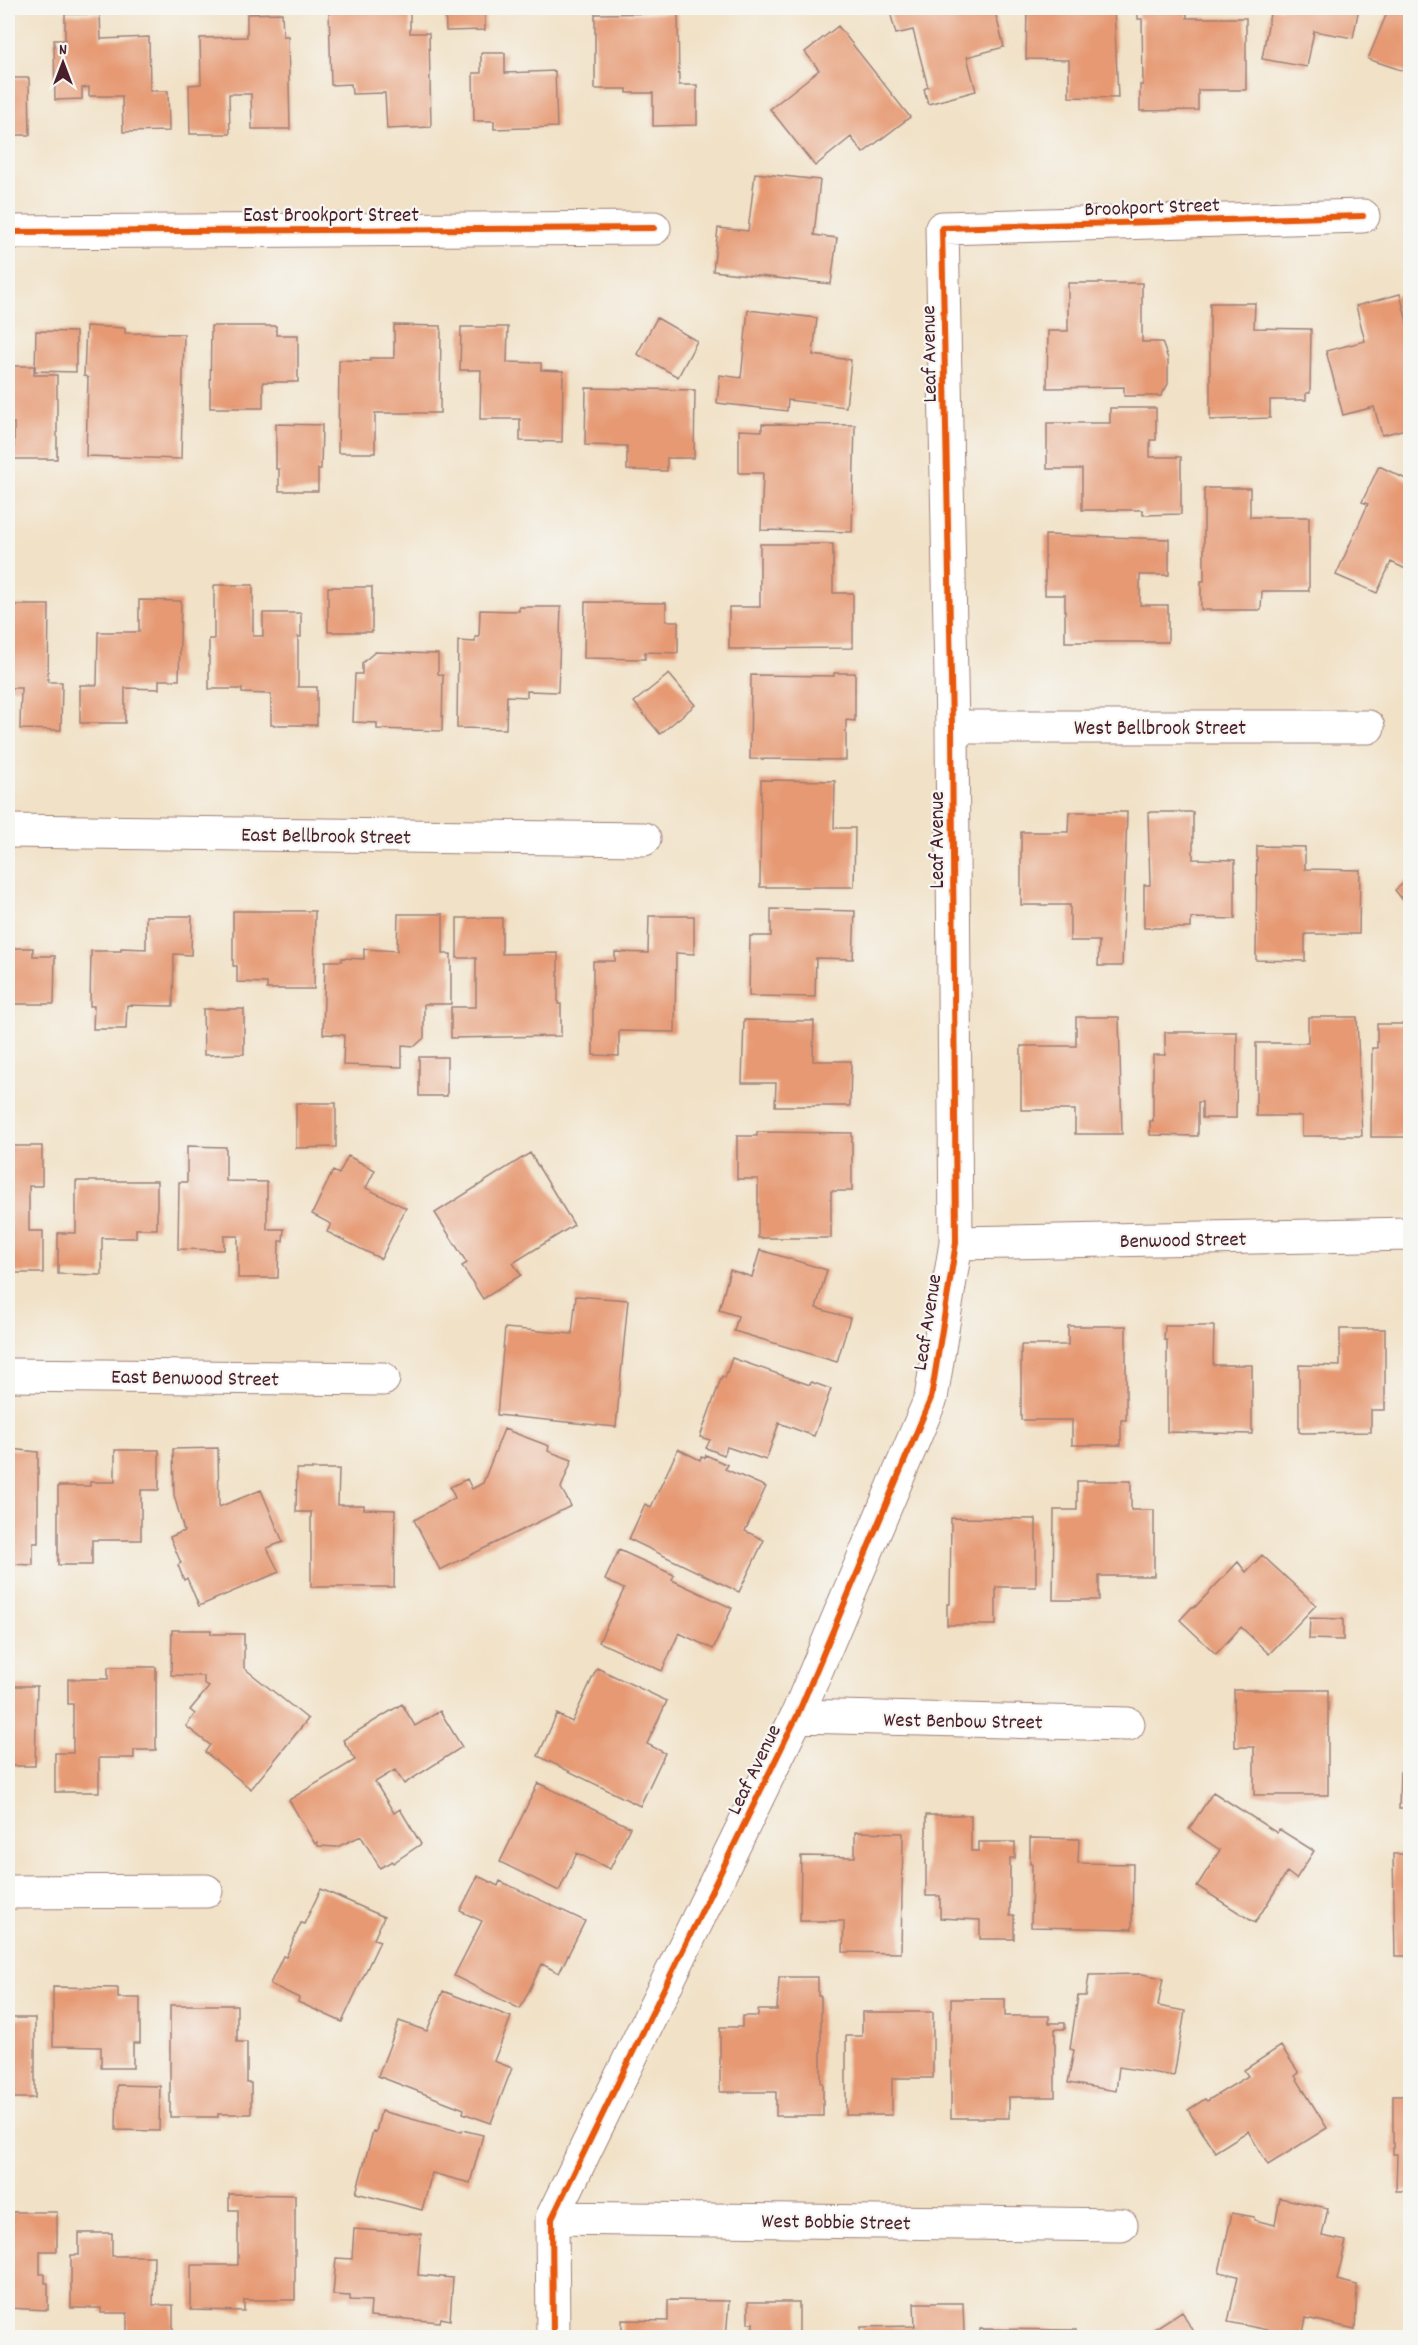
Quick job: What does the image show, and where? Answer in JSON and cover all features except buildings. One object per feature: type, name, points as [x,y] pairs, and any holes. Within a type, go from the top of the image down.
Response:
[{"type":"street","name":"Brookport Street","points":[[942,228],[1363,216]]},
{"type":"street","name":"East Brookport Street","points":[[8,232],[654,228]]},
{"type":"street","name":"Leaf Avenue","points":[[553,2337],[552,2218],[797,1716],[931,1398],[956,1243],[952,727],[942,228]]},
{"type":"street","name":"West Bellbrook Street","points":[[952,727],[1368,727]]},
{"type":"street","name":"East Bellbrook Street","points":[[8,831],[644,839]]},
{"type":"street","name":"Benwood Street","points":[[956,1243],[1410,1234]]},
{"type":"street","name":"East Benwood Street","points":[[8,1375],[383,1379]]},
{"type":"street","name":"West Benbow Street","points":[[797,1716],[1128,1724]]},
{"type":"street","points":[[8,1892],[206,1891]]},
{"type":"street","name":"West Bobbie Street","points":[[552,2218],[1121,2225]]},
{"type":"cycle path","points":[[553,2338],[552,2218],[797,1716],[931,1398],[956,1243],[952,727],[942,228],[1363,216]]},
{"type":"cycle path","points":[[8,232],[654,228]]}]
